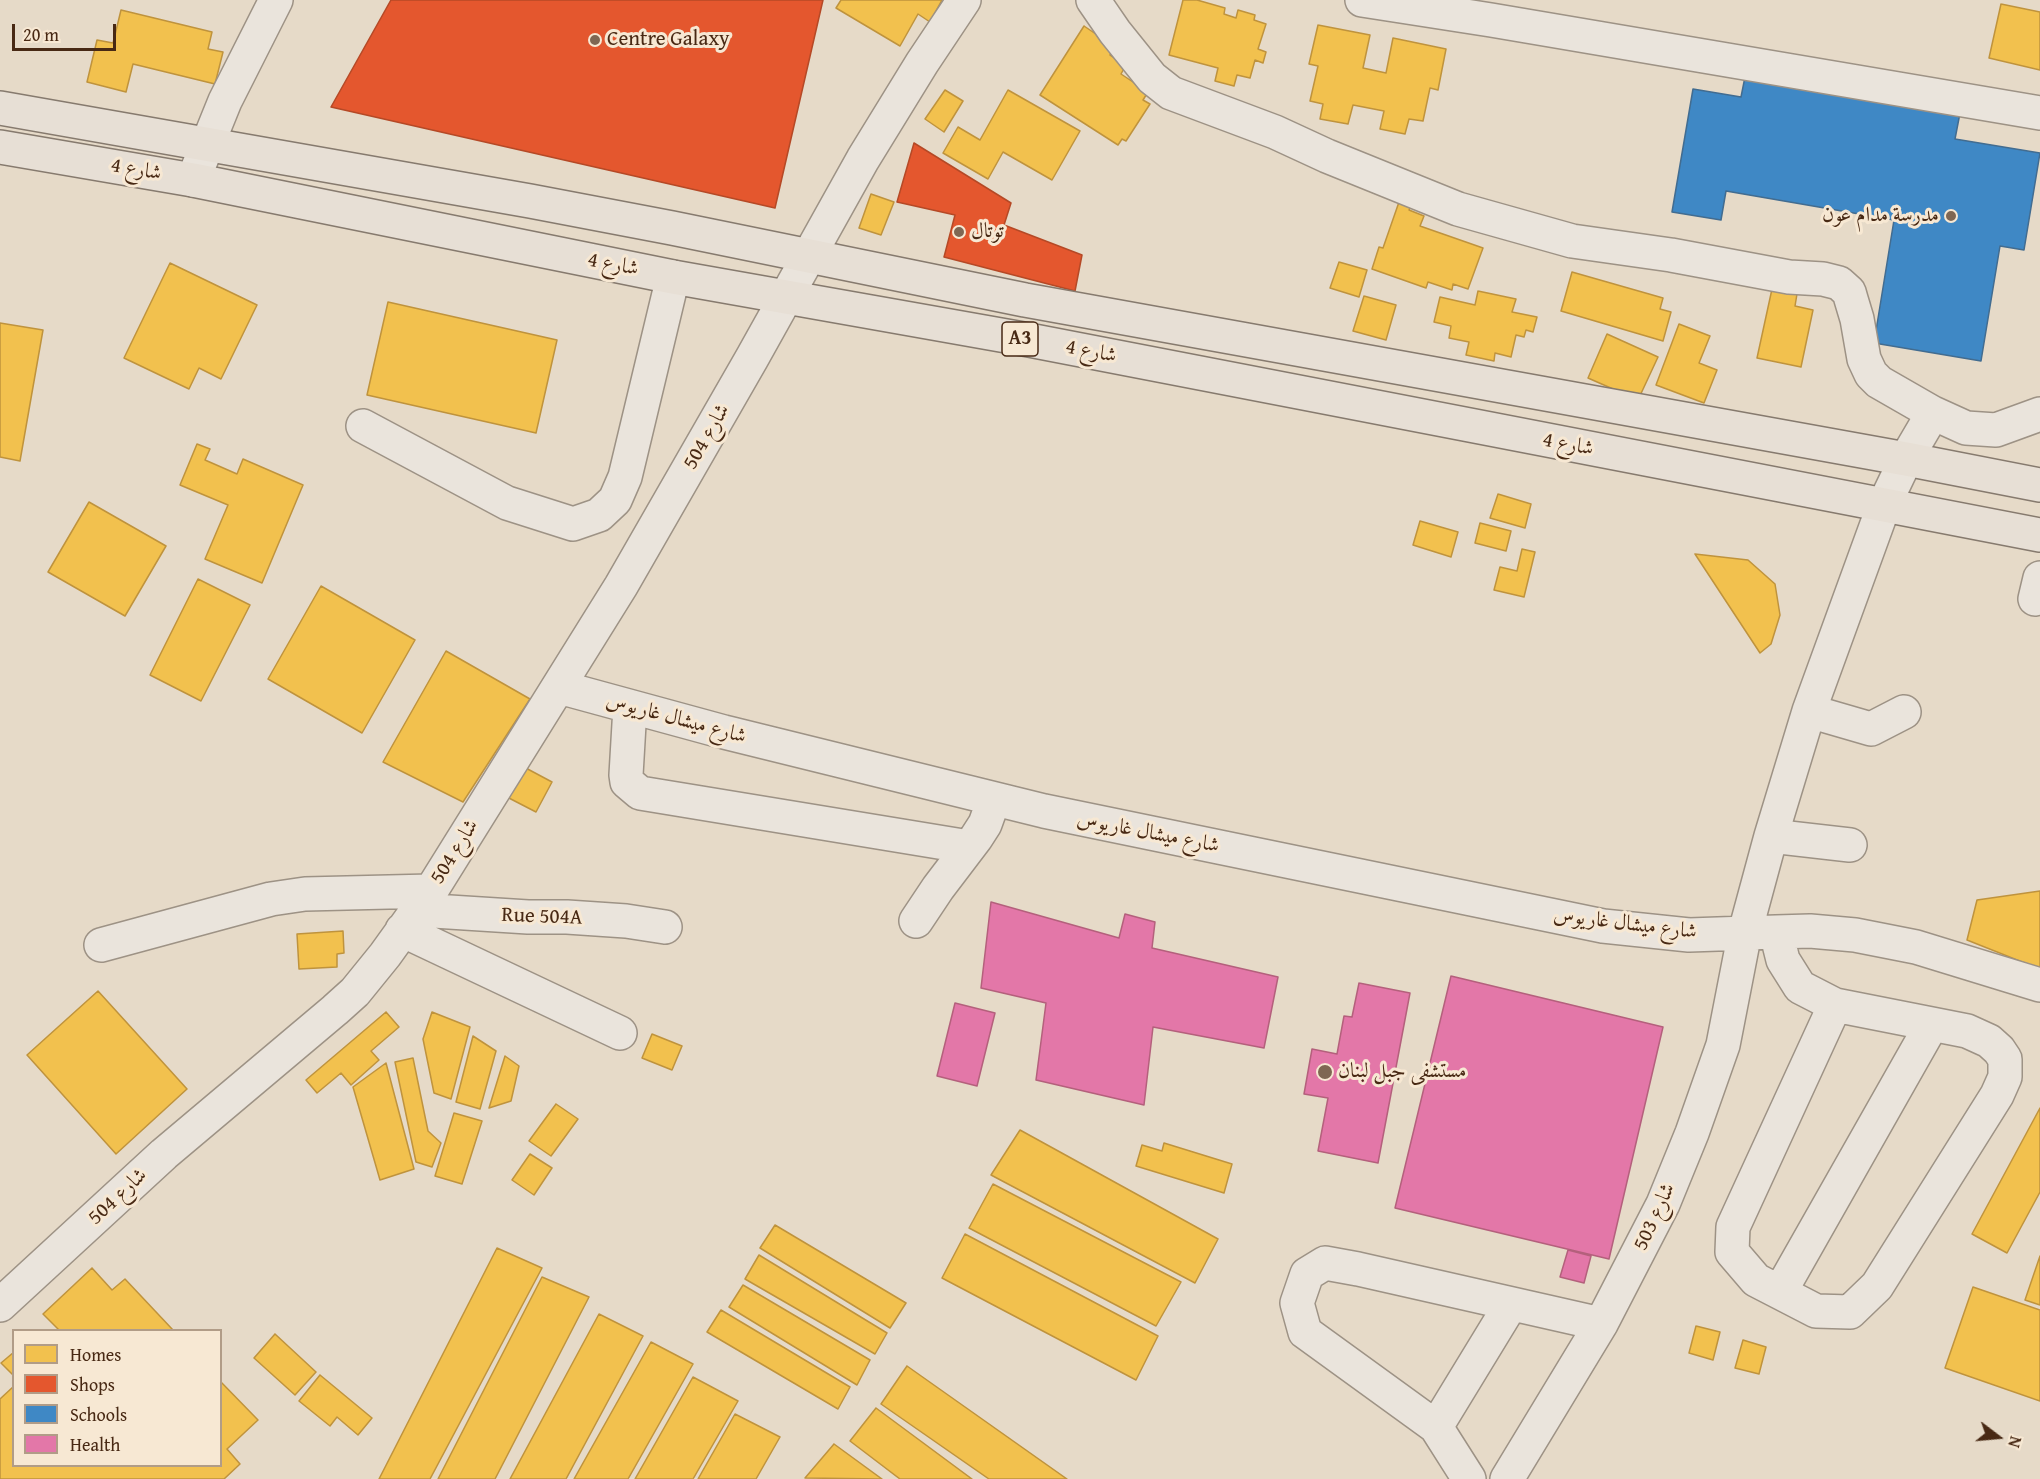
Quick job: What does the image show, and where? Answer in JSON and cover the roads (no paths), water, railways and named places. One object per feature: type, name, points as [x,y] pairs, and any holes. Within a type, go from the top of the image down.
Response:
[{"type":"highway","name":"شارع 4","points":[[0,108],[552,206],[1233,339],[2040,485]]},
{"type":"highway","name":"شارع 4","points":[[0,147],[193,180],[673,277],[1029,340],[1884,506],[2040,534]]},
{"type":"street","points":[[193,180],[230,90],[276,0]]},
{"type":"street","name":"شارع 504","points":[[0,1305],[164,1154],[307,1036],[355,992],[386,955],[417,910],[621,586],[888,117],[964,0]]},
{"type":"street","points":[[1093,0],[1137,61],[1152,78],[1172,93],[1275,132],[1458,209],[1572,241],[1671,255],[1789,277],[1823,279],[1839,283],[1849,292],[1857,319],[1864,359],[1871,374],[1879,382],[1933,413],[1966,428],[1996,430],[2040,414]]},
{"type":"street","points":[[1362,0],[1496,10],[2040,113]]},
{"type":"street","points":[[363,426],[507,503],[573,524],[599,515],[615,500],[625,477],[673,277]]},
{"type":"street","points":[[1835,1005],[1733,1227],[1732,1252],[1756,1280],[1816,1311],[1850,1312],[1877,1286],[1997,1095],[2005,1077],[2006,1067],[2005,1059],[1999,1050],[1989,1041],[1967,1031],[1835,1005],[1800,987],[1783,960],[1760,932],[1771,836],[1809,711],[1884,506],[1906,459],[1933,413]]},
{"type":"street","name":"شارع ميشال غاريوس","points":[[559,687],[859,766],[1098,823],[1603,926],[1689,935],[1760,932],[1833,933],[1881,939],[1916,947],[2040,985]]},
{"type":"street","points":[[630,707],[626,775],[627,782],[640,793],[969,847]]},
{"type":"street","points":[[1809,711],[1870,729],[1904,712]]},
{"type":"street","points":[[916,921],[985,824],[994,799]]},
{"type":"street","points":[[1771,836],[1850,845]]},
{"type":"street","name":"Rue 504A","points":[[101,945],[271,899],[305,894],[417,910],[626,921],[665,927]]},
{"type":"street","points":[[417,910],[620,1033]]},
{"type":"street","name":"شارع 503","points":[[1507,1479],[1601,1324],[1663,1204],[1692,1133],[1760,932]]},
{"type":"street","points":[[1780,1292],[1932,1024]]},
{"type":"street","points":[[1469,1479],[1436,1427],[1305,1332],[1297,1303],[1307,1274],[1324,1263],[1601,1324]]},
{"type":"street","points":[[1436,1427],[1511,1304]]},
{"type":"place","name":"Centre Galaxy","points":[[595,40]]},
{"type":"place","name":"مدرسة مدام عون","points":[[1951,216]]},
{"type":"place","name":"توتال","points":[[959,232]]},
{"type":"place","name":"مستشفى جبل لبنان","points":[[1325,1072]]}]
